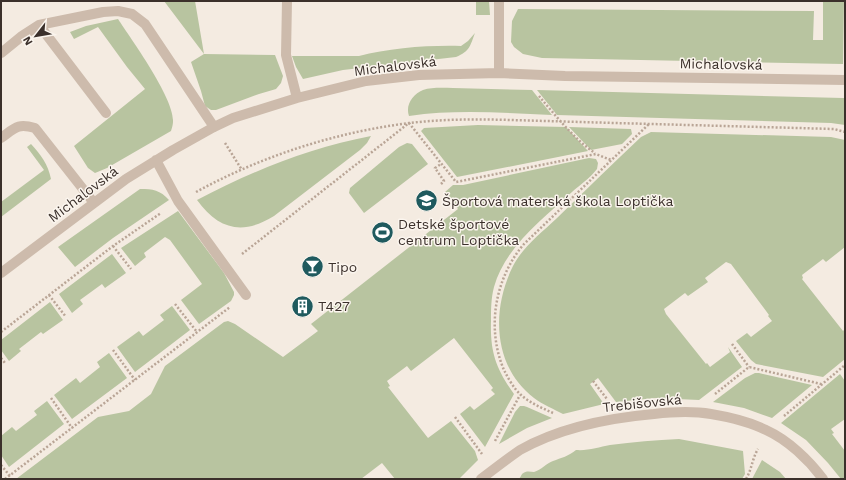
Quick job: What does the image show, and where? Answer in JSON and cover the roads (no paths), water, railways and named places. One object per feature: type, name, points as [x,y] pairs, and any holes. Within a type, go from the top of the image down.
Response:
[{"type":"street","points":[[287,1],[286,55],[297,98]]},
{"type":"street","points":[[499,1],[499,73]]},
{"type":"street","points":[[1,53],[22,36],[39,25],[103,12],[118,11],[132,14],[145,24],[214,127]]},
{"type":"street","points":[[39,25],[106,113]]},
{"type":"street","name":"Michalovská","points":[[1,273],[126,179],[214,127],[233,118],[297,98],[366,81],[418,75],[499,73],[566,76],[845,80]]},
{"type":"street","points":[[1,138],[16,127],[24,125],[35,128],[94,203]]},
{"type":"street","points":[[156,160],[178,201],[246,295]]},
{"type":"street","name":"Trebišovská","points":[[481,479],[521,450],[574,428],[621,417],[673,412],[710,414],[748,423],[767,430],[796,450],[812,464],[823,479]]},
{"type":"place","name":"Športová materská škola Loptička","points":[[426,201]]},
{"type":"place","name":"Detské športové centrum Loptička","points":[[383,232]]},
{"type":"place","name":"Tipo","points":[[312,267]]},
{"type":"place","name":"T427","points":[[303,306]]}]
